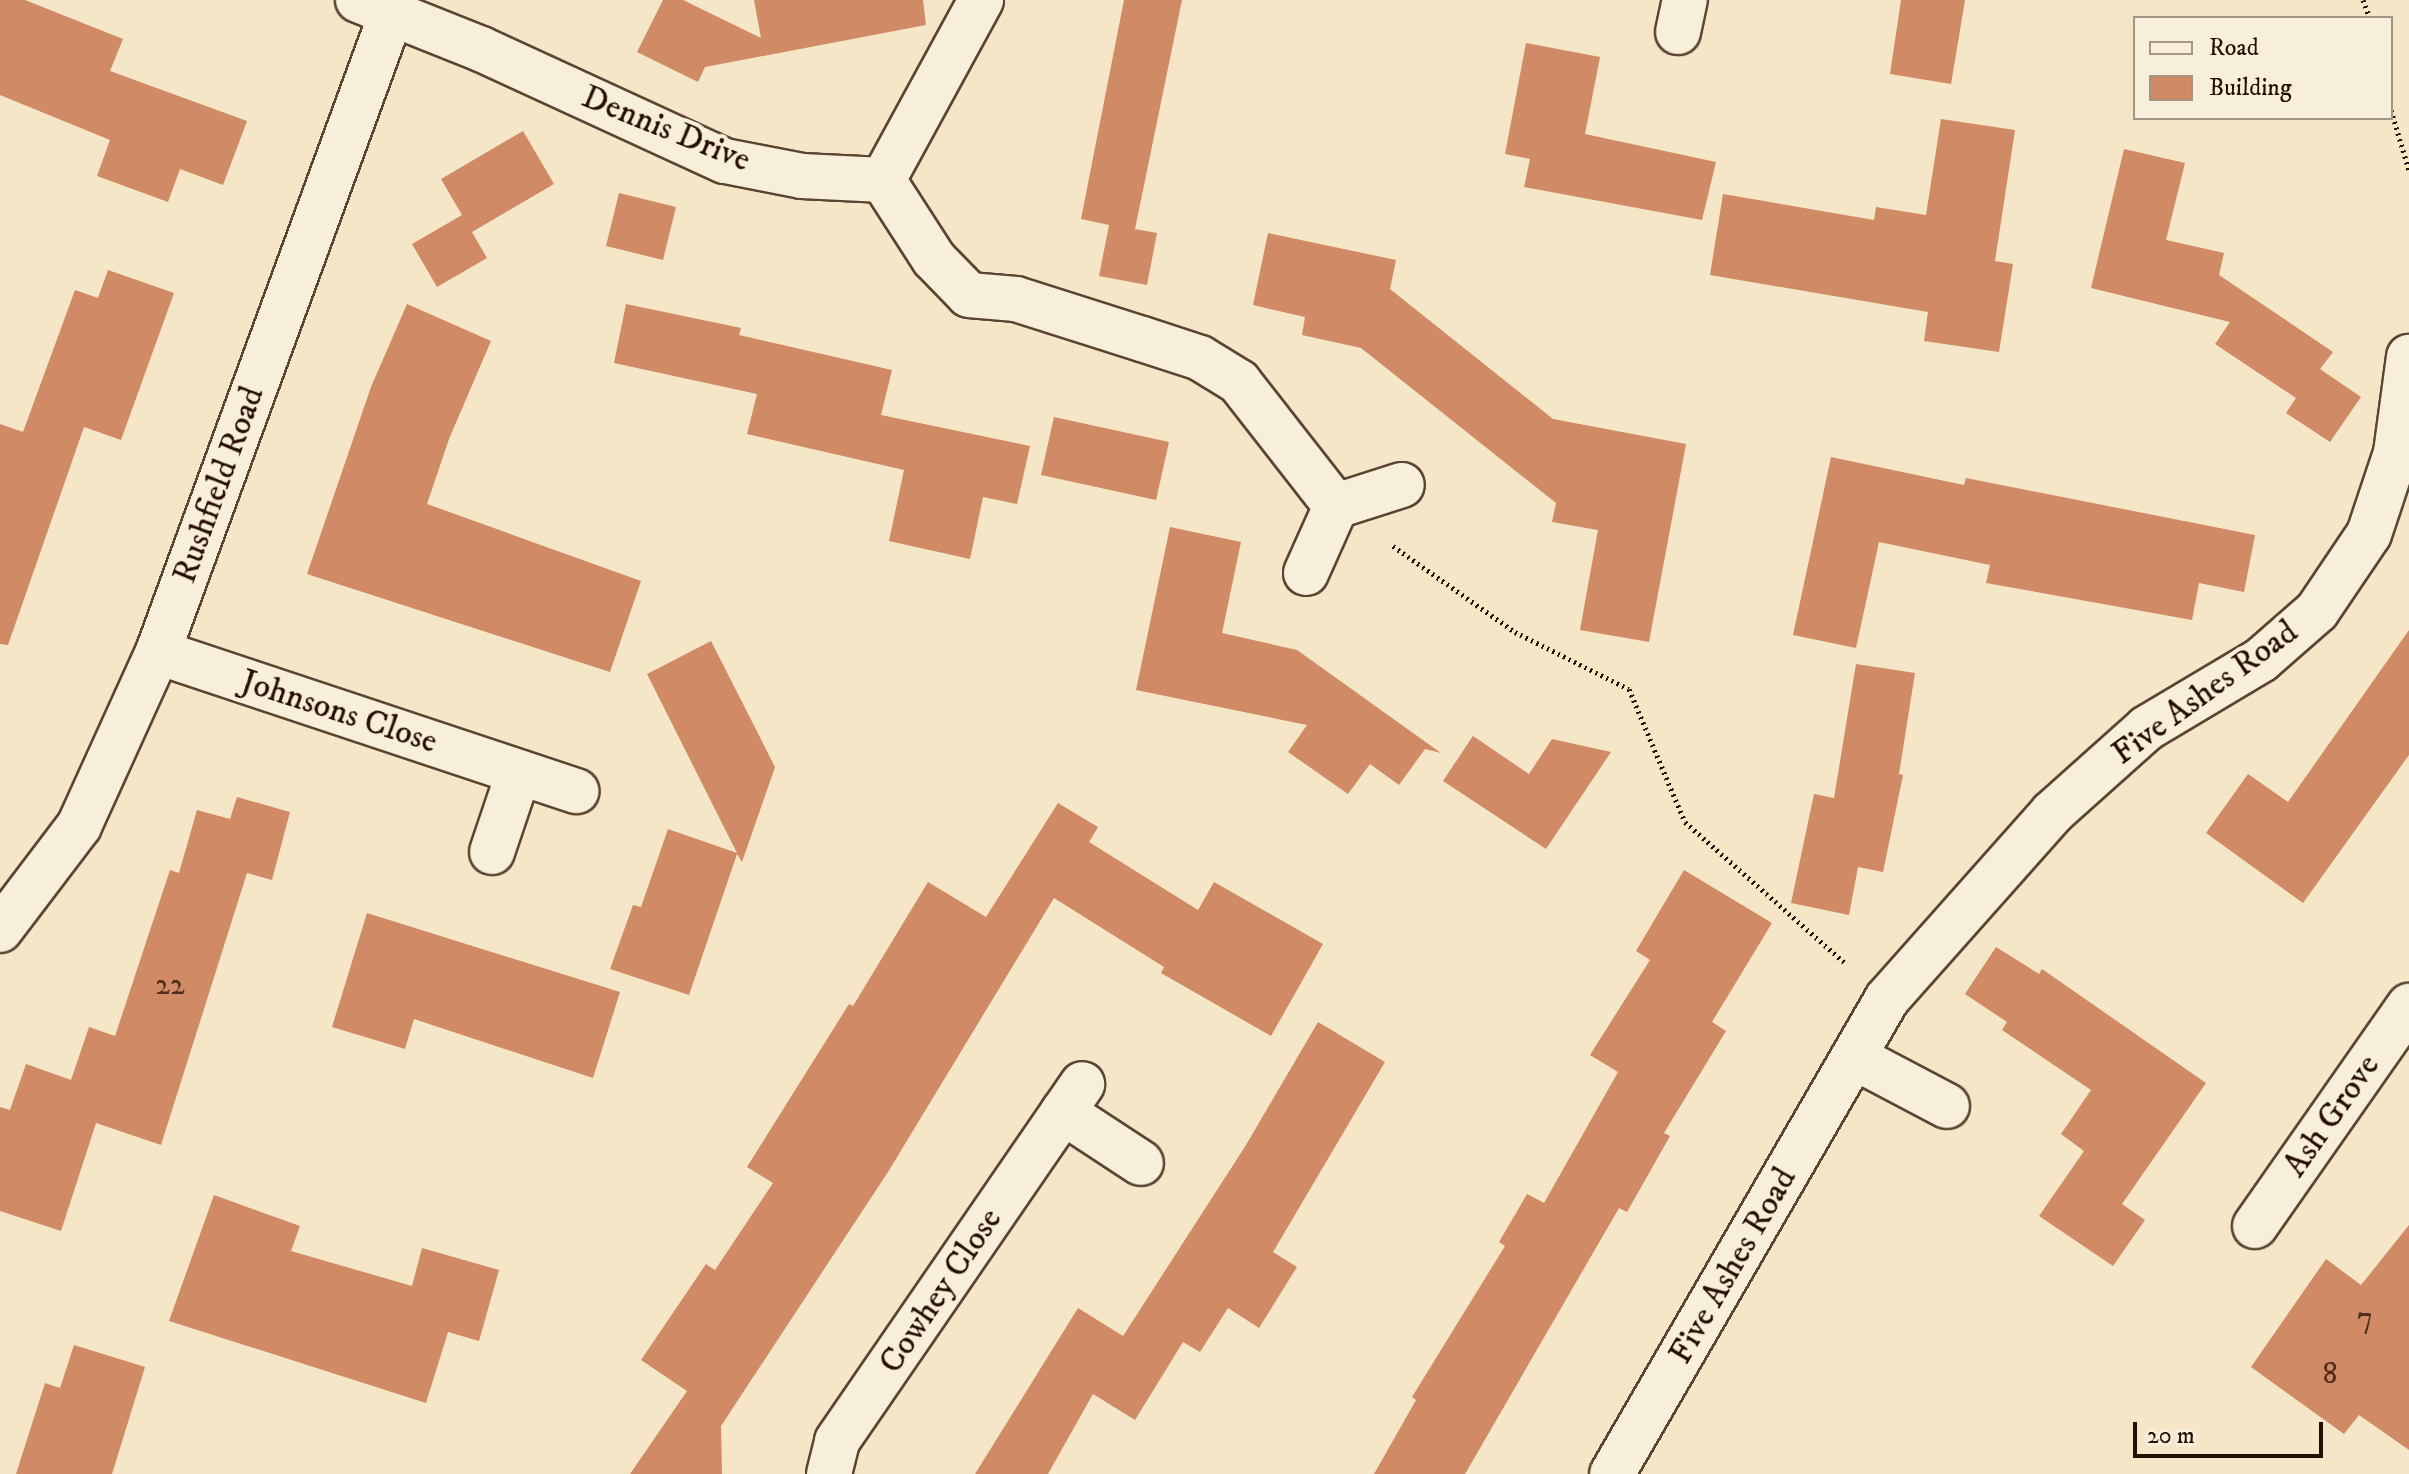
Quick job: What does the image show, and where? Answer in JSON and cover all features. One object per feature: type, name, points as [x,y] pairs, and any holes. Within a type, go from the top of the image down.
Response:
[{"type":"street","points":[[981,0],[883,180],[934,259],[969,295],[1016,299],[1200,358],[1239,382],[1336,506]]},
{"type":"street","name":"Dennis Drive","points":[[375,8],[481,49],[725,161],[802,176],[883,180]]},
{"type":"street","name":"Rushfield Road","points":[[0,930],[79,826],[158,652],[375,8]]},
{"type":"street","name":"Five Ashes Road","points":[[1612,1474],[1887,999],[2052,813],[2147,728],[2261,660],[2317,611],[2369,534],[2396,453],[2409,357]]},
{"type":"street","points":[[1306,573],[1336,506],[1402,485]]},
{"type":"street","name":"Johnsons Close","points":[[158,652],[577,791]]},
{"type":"street","points":[[492,852],[519,772]]},
{"type":"street","name":"Ash Grove","points":[[2255,1226],[2409,1006]]},
{"type":"street","points":[[1854,1057],[1947,1106]]},
{"type":"street","name":"Cowhey Close","points":[[829,1474],[837,1441],[1073,1098],[1141,1163]]},
{"type":"path","points":[[2393,117],[2409,170]]},
{"type":"path","points":[[1336,506],[1515,632],[1629,689],[1685,822],[1737,873],[1887,999]]},
{"type":"building","points":[[0,0],[25,0],[123,39],[110,71],[247,121],[223,185],[180,169],[168,202],[97,176],[110,140],[0,95]]},
{"type":"building","points":[[663,0],[683,0],[761,38],[754,0],[923,0],[926,25],[705,67],[698,82],[637,52]]},
{"type":"building","points":[[1124,0],[1182,0],[1135,229],[1157,233],[1147,285],[1099,276],[1109,225],[1081,219]]},
{"type":"building","points":[[1901,0],[1965,0],[1951,84],[1890,74]]},
{"type":"building","points":[[1526,43],[1600,57],[1585,134],[1716,162],[1702,220],[1524,187],[1530,159],[1505,154]]},
{"type":"building","points":[[1941,119],[2015,130],[1995,261],[2013,264],[1999,352],[1924,341],[1928,312],[1710,275],[1723,194],[1874,220],[1876,207],[1926,215]]},
{"type":"building","points":[[523,131],[554,184],[472,232],[487,258],[437,287],[412,244],[462,215],[441,179]]},
{"type":"building","points":[[2124,149],[2185,163],[2166,240],[2224,253],[2219,275],[2333,352],[2320,369],[2361,397],[2330,442],[2286,413],[2296,398],[2215,344],[2230,322],[2091,288]]},
{"type":"building","points":[[619,193],[676,207],[663,260],[606,246]]},
{"type":"building","points":[[1268,233],[1396,260],[1390,289],[1553,419],[1686,444],[1649,642],[1580,630],[1598,530],[1552,522],[1556,503],[1361,348],[1302,335],[1305,317],[1253,305]]},
{"type":"building","points":[[108,270],[174,293],[121,440],[84,427],[8,645],[0,644],[0,424],[23,432],[75,290],[98,298]]},
{"type":"building","points":[[407,304],[491,341],[449,439],[427,504],[641,581],[610,672],[307,574],[371,387]]},
{"type":"building","points":[[626,304],[741,328],[739,335],[892,370],[881,415],[1030,446],[1017,504],[983,497],[970,559],[889,541],[904,470],[747,434],[757,394],[614,363]]},
{"type":"building","points":[[1054,417],[1169,442],[1156,500],[1041,475]]},
{"type":"building","points":[[1831,457],[1964,485],[1966,478],[2255,535],[2244,592],[2199,583],[2192,620],[1986,583],[1990,565],[1879,542],[1856,648],[1793,635]]},
{"type":"building","points":[[1170,527],[1241,542],[1222,633],[1297,650],[1441,753],[1425,749],[1399,785],[1370,764],[1348,794],[1288,752],[1307,725],[1136,690]]},
{"type":"building","points":[[2409,630],[2409,755],[2303,903],[2206,833],[2248,774],[2288,802]]},
{"type":"building","points":[[711,641],[775,767],[742,862],[737,854],[689,995],[610,969],[633,905],[641,907],[668,829],[737,853],[647,674]]},
{"type":"building","points":[[1856,664],[1915,673],[1899,774],[1903,775],[1883,872],[1858,867],[1849,915],[1791,903],[1814,794],[1834,798]]},
{"type":"building","points":[[1473,736],[1529,774],[1552,739],[1611,752],[1546,849],[1443,781]]},
{"type":"building","points":[[237,797],[290,812],[272,880],[247,873],[161,1145],[96,1123],[61,1231],[0,1211],[0,1107],[10,1110],[26,1064],[71,1080],[89,1027],[115,1036],[170,870],[179,873],[197,810],[230,819]]},
{"type":"building","points":[[1058,803],[1098,827],[1089,842],[1198,910],[1214,882],[1323,944],[1271,1036],[1161,973],[1164,967],[1054,898],[888,1172],[721,1426],[722,1474],[630,1474],[687,1391],[641,1360],[706,1264],[715,1270],[773,1183],[747,1167],[849,1004],[853,1006],[928,882],[986,917]]},
{"type":"building","points":[[1684,870],[1772,923],[1712,1022],[1726,1031],[1664,1133],[1670,1136],[1627,1212],[1619,1208],[1465,1474],[1374,1474],[1416,1400],[1412,1397],[1505,1246],[1499,1242],[1527,1194],[1544,1203],[1618,1072],[1590,1055],[1650,960],[1636,951]]},
{"type":"building","points":[[367,913],[620,992],[593,1078],[414,1019],[405,1049],[332,1027]]},
{"type":"building","points":[[1996,947],[2039,974],[2042,969],[2206,1083],[2122,1204],[2145,1220],[2113,1266],[2039,1216],[2084,1151],[2061,1134],[2091,1090],[2002,1030],[2007,1022],[1965,994]]},
{"type":"building","points":[[1318,1022],[1385,1062],[1273,1252],[1297,1267],[1259,1328],[1228,1308],[1200,1352],[1183,1342],[1135,1420],[1093,1394],[1048,1474],[975,1474],[1078,1308],[1123,1336],[1246,1145]]},
{"type":"building","points":[[214,1195],[300,1226],[291,1251],[412,1286],[422,1248],[499,1270],[479,1341],[448,1332],[426,1403],[169,1321]]},
{"type":"building","points":[[2409,1225],[2409,1450],[2359,1415],[2344,1434],[2251,1367],[2326,1259],[2361,1285]]},
{"type":"building","points":[[74,1345],[145,1367],[112,1474],[16,1474],[45,1383],[60,1388]]}]
